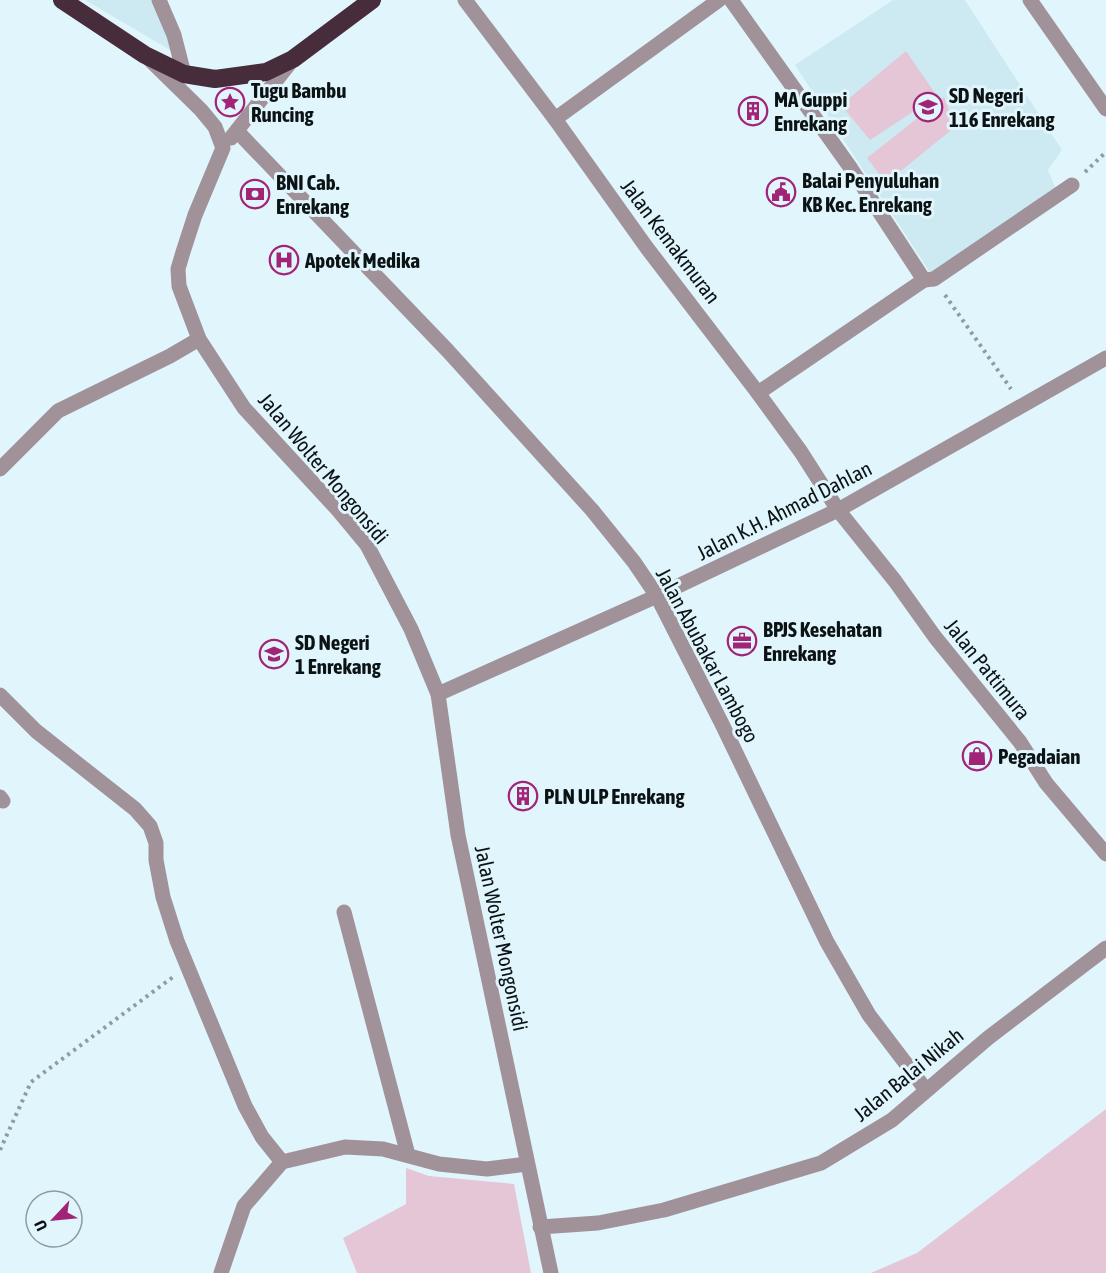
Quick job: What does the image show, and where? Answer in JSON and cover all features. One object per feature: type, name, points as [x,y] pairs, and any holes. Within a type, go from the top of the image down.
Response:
[{"type":"highway","points":[[62,0],[144,55],[184,74],[215,79],[266,72],[294,59],[372,0]]},
{"type":"street","points":[[159,0],[174,35],[184,74]]},
{"type":"street","name":"Jalan Kemakmuran","points":[[465,0],[555,119],[647,248],[758,393],[801,452],[838,510]]},
{"type":"street","points":[[555,119],[719,0]]},
{"type":"street","points":[[731,0],[929,280]]},
{"type":"street","points":[[1030,0],[1106,109]]},
{"type":"street","points":[[144,55],[201,110],[215,127],[223,147]]},
{"type":"street","name":"Jalan Wolter Mongonsidi","points":[[294,59],[223,147],[195,215],[178,269],[179,286],[199,339],[244,408],[338,510],[367,545],[411,629],[438,694],[458,835],[551,1273]]},
{"type":"street","name":"Jalan Abubakar Lambogo","points":[[237,130],[448,351],[592,510],[634,562],[657,596],[789,859],[827,942],[868,1015],[926,1090]]},
{"type":"street","points":[[758,393],[1072,185]]},
{"type":"street","points":[[0,469],[58,411],[170,356],[199,339]]},
{"type":"street","name":"Jalan K.H. Ahmad Dahlan","points":[[438,694],[657,596],[838,510],[1106,358]]},
{"type":"street","name":"Jalan Pattimura","points":[[838,510],[895,581],[935,637],[1013,733],[1046,783],[1106,854]]},
{"type":"street","points":[[0,695],[36,731],[135,809],[150,826],[156,843],[156,860],[163,897],[177,941],[246,1106],[262,1137],[282,1162]]},
{"type":"street","points":[[344,912],[408,1155]]},
{"type":"street","name":"Jalan Balai Nikah","points":[[540,1227],[598,1222],[664,1210],[821,1163],[892,1120],[988,1038],[1106,948]]},
{"type":"street","points":[[221,1273],[244,1206],[282,1162],[315,1152],[345,1147],[383,1149],[439,1164],[487,1169],[527,1164]]},
{"type":"path","points":[[1072,185],[1106,152]]},
{"type":"path","points":[[929,280],[1023,405]]},
{"type":"path","points":[[0,1149],[32,1082],[188,965]]},
{"type":"shaded area","points":[[85,0],[161,0],[177,54]]},
{"type":"shaded area","name":"SD Negeri 116 Enrekang","points":[[893,0],[965,0],[1062,150],[1048,170],[1056,189],[931,274],[795,65]]},
{"type":"shaded area","points":[[906,51],[937,96],[870,140],[841,105]]},
{"type":"shaded area","points":[[944,97],[955,127],[886,183],[867,158]]},
{"type":"shaded area","points":[[1106,1109],[1106,1273],[871,1273],[917,1253]]},
{"type":"shaded area","points":[[406,1168],[429,1176],[514,1184],[531,1273],[357,1273],[343,1238],[406,1204]]},
{"type":"place","name":"Tugu Bambu Runcing","points":[[230,102]]},
{"type":"place","name":"SD Negeri 116 Enrekang","points":[[928,107]]},
{"type":"place","name":"MA Guppi Enrekang","points":[[753,111]]},
{"type":"place","name":"Balai Penyuluhan KB Kec. Enrekang","points":[[781,192]]},
{"type":"place","name":"BNI Cab. Enrekang","points":[[255,194]]},
{"type":"place","name":"Apotek Medika","points":[[284,260]]},
{"type":"place","name":"BPJS Kesehatan Enrekang","points":[[742,641]]},
{"type":"place","name":"SD Negeri 1 Enrekang","points":[[274,654]]},
{"type":"place","name":"Pegadaian","points":[[977,756]]},
{"type":"place","name":"PLN ULP Enrekang","points":[[523,796]]}]
